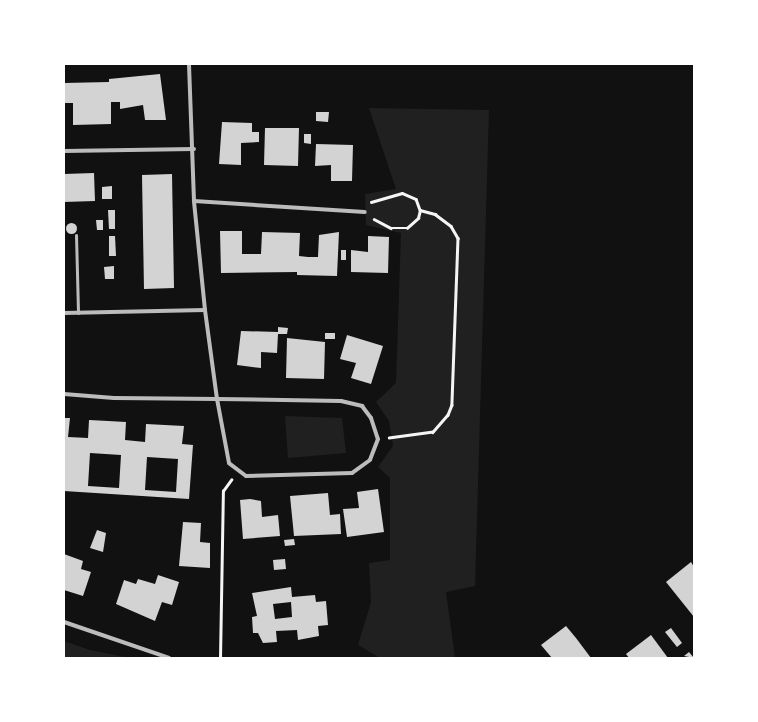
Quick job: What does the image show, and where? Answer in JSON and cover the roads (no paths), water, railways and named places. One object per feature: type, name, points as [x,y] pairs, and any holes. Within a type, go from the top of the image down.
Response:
[{"type":"street","points":[[64,394],[217,399],[341,401],[362,406],[371,418],[378,439],[370,460],[352,473],[246,476],[237,472],[228,463],[217,399],[205,310],[194,201],[194,149],[189,64]]},
{"type":"street","points":[[64,151],[194,149]]},
{"type":"street","points":[[194,201],[365,212]]},
{"type":"street","points":[[64,313],[205,310]]},
{"type":"street","points":[[64,622],[169,658]]},
{"type":"lane","points":[[76,234],[78,313]]}]
